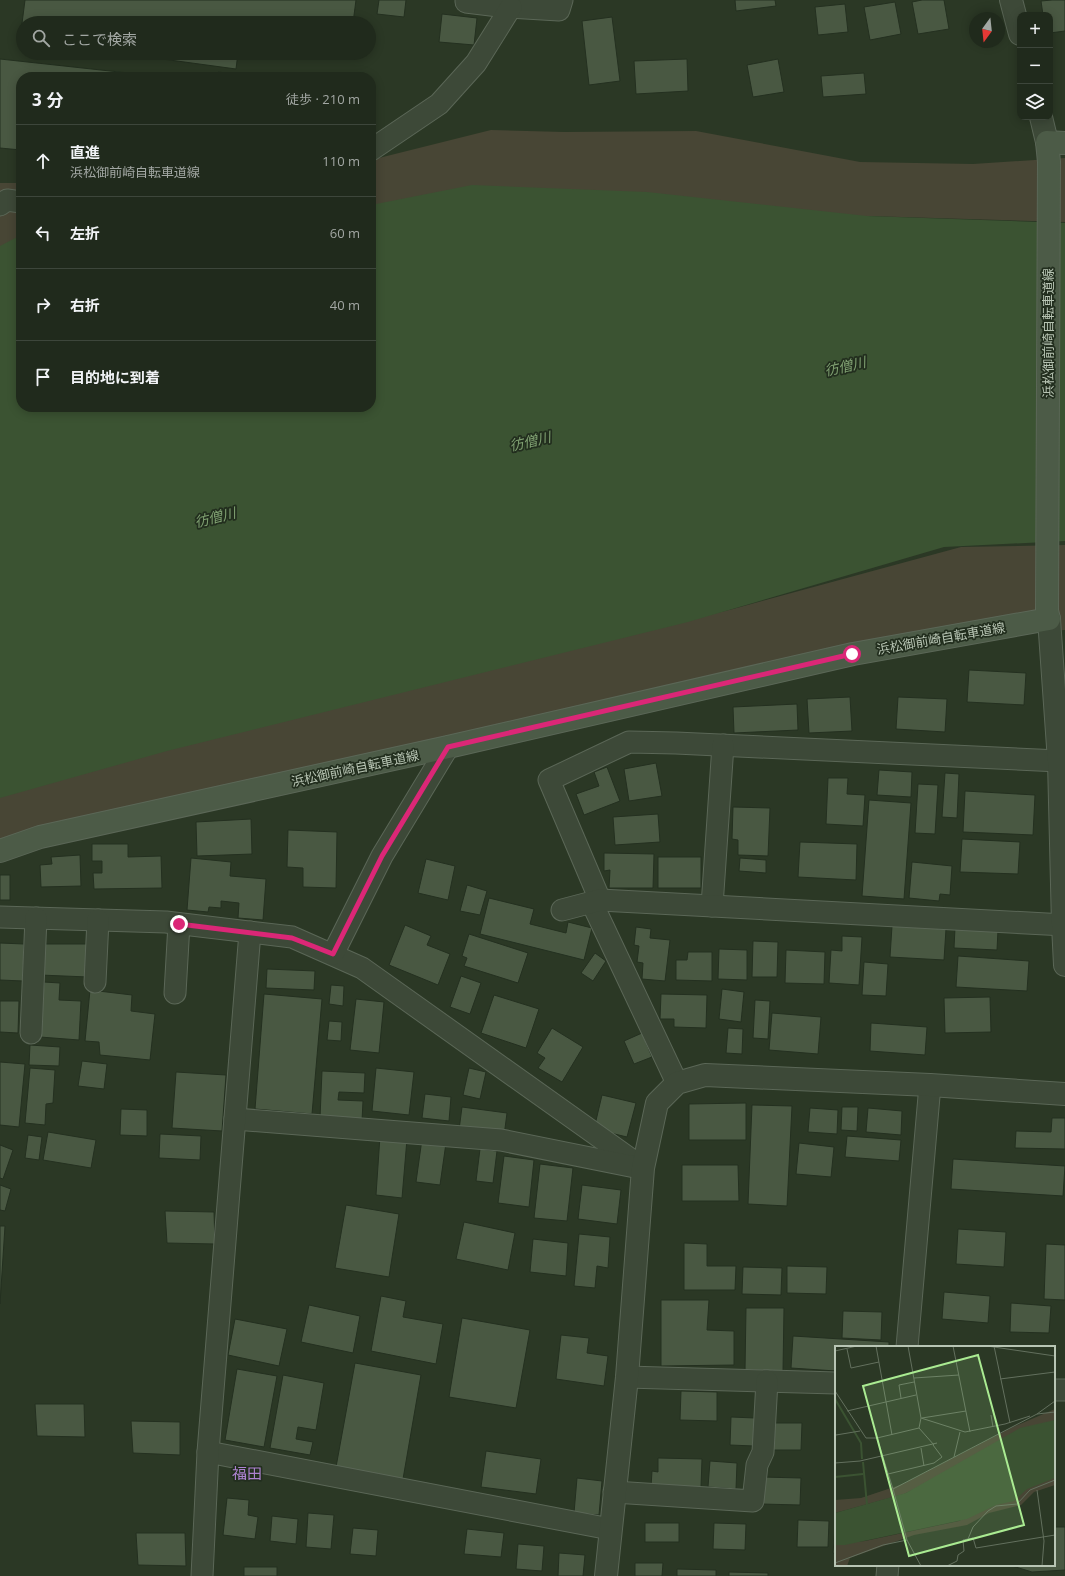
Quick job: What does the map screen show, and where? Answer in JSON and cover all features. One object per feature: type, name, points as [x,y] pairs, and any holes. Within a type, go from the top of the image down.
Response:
[{"type":"main road","name":"浜松御前崎自転車道線","points":[[0,850],[40,837],[448,747],[852,654],[1048,615],[1054,149]]},
{"type":"street","points":[[466,0],[466,2],[511,7],[559,10],[562,0]]},
{"type":"street","points":[[1011,0],[1017,23]]},
{"type":"street","points":[[376,147],[439,104],[476,63],[511,7]]},
{"type":"street","points":[[1042,120],[1054,149]]},
{"type":"street","points":[[0,205],[7,200],[16,201]]},
{"type":"street","points":[[1048,615],[1059,761],[1065,965]]},
{"type":"street","points":[[677,1083],[596,902],[549,780],[629,742],[1059,761]]},
{"type":"street","points":[[712,906],[723,745]]},
{"type":"street","points":[[333,954],[382,856],[448,747]]},
{"type":"street","points":[[562,910],[596,902],[712,906],[1064,925]]},
{"type":"street","points":[[0,916],[179,924],[250,932],[292,938],[333,954],[362,968],[643,1168]]},
{"type":"street","points":[[31,1033],[36,918]]},
{"type":"street","points":[[95,982],[98,920]]},
{"type":"street","points":[[176,993],[179,924]]},
{"type":"street","points":[[202,1576],[208,1452],[250,932]]},
{"type":"street","points":[[606,1576],[627,1377],[643,1168],[657,1103],[677,1083],[705,1075],[930,1085],[1065,1094]]},
{"type":"street","points":[[907,1346],[930,1085]]},
{"type":"street","points":[[235,1119],[501,1140],[643,1168]]},
{"type":"street","points":[[627,1377],[835,1383]]},
{"type":"street","points":[[614,1492],[753,1501],[757,1465],[763,1452],[767,1381]]},
{"type":"street","points":[[208,1452],[610,1529]]},
{"type":"street","points":[[887,1576],[888,1566]]},
{"type":"shaded area","points":[[491,130],[564,132],[696,131],[860,162],[973,164],[1065,158],[1065,222],[867,216],[376,225],[376,159]]},
{"type":"shaded area","points":[[0,183],[16,183],[16,250],[0,258]]},
{"type":"shaded area","points":[[1065,545],[1065,630],[946,637],[0,846],[0,791],[733,609],[961,547]]},
{"type":"water","name":"彷僧川","points":[[472,185],[647,192],[867,216],[1065,223],[1065,541],[944,547],[688,622],[167,751],[0,798],[0,246],[16,238],[16,412],[376,412],[376,204]]},
{"type":"building","points":[[25,0],[356,0],[354,16],[23,16]]},
{"type":"building","points":[[379,0],[406,0],[404,17],[377,14]]},
{"type":"building","points":[[735,0],[775,0],[776,6],[736,11]]},
{"type":"building","points":[[922,0],[944,0],[949,29],[918,34],[912,2]]},
{"type":"building","points":[[1065,0],[1065,31],[1053,33],[1053,12],[1043,12],[1041,1]]},
{"type":"building","points":[[895,2],[901,34],[870,40],[864,7]]},
{"type":"building","points":[[845,4],[848,32],[818,35],[815,7]]},
{"type":"building","points":[[442,14],[477,18],[474,45],[439,42]]},
{"type":"building","points":[[612,17],[620,81],[589,85],[582,21]]},
{"type":"building","points":[[0,59],[119,72],[16,72],[16,150],[0,148]]},
{"type":"building","points":[[687,59],[688,91],[636,94],[634,61]]},
{"type":"building","points":[[778,59],[784,92],[753,97],[747,65]]},
{"type":"building","points":[[170,60],[237,60],[236,69]]},
{"type":"building","points":[[864,73],[866,94],[823,97],[821,76]]},
{"type":"building","points":[[969,670],[1026,673],[1024,705],[967,702]]},
{"type":"building","points":[[850,697],[852,731],[809,733],[807,699]]},
{"type":"building","points":[[898,697],[947,699],[945,732],[896,729]]},
{"type":"building","points":[[797,704],[798,730],[734,733],[733,707]]},
{"type":"building","points":[[656,763],[662,796],[629,801],[624,769]]},
{"type":"building","points":[[607,767],[620,801],[584,815],[576,794],[599,786],[594,772]]},
{"type":"building","points":[[879,770],[912,772],[911,797],[877,795]]},
{"type":"building","points":[[945,773],[959,774],[957,818],[942,817]]},
{"type":"building","points":[[828,778],[848,778],[847,794],[865,795],[863,826],[826,824]]},
{"type":"building","points":[[918,784],[938,785],[935,834],[915,833]]},
{"type":"building","points":[[965,791],[1035,795],[1033,835],[963,832]]},
{"type":"building","points":[[869,800],[911,803],[904,899],[862,896]]},
{"type":"building","points":[[733,807],[770,808],[768,856],[738,855],[738,840],[732,839]]},
{"type":"building","points":[[658,814],[660,842],[615,845],[613,817]]},
{"type":"building","points":[[251,819],[252,854],[197,856],[196,822]]},
{"type":"building","points":[[288,830],[337,832],[336,888],[303,887],[303,868],[287,867]]},
{"type":"building","points":[[962,839],[1020,842],[1018,874],[960,872]]},
{"type":"building","points":[[800,842],[857,844],[856,880],[798,877]]},
{"type":"building","points":[[92,844],[128,844],[128,857],[161,856],[162,888],[94,889],[93,873],[102,873],[102,861],[92,861]]},
{"type":"building","points":[[604,853],[654,854],[653,888],[609,888],[610,870],[604,871]]},
{"type":"building","points":[[80,855],[81,886],[41,887],[40,865],[52,864],[51,857]]},
{"type":"building","points":[[658,857],[701,857],[701,888],[658,888]]},
{"type":"building","points":[[191,858],[231,862],[230,876],[266,879],[263,920],[238,918],[239,903],[221,901],[221,908],[209,907],[208,912],[187,910]]},
{"type":"building","points":[[740,858],[766,860],[766,873],[739,871]]},
{"type":"building","points":[[426,859],[455,866],[448,900],[418,893]]},
{"type":"building","points":[[912,862],[952,866],[950,895],[940,894],[939,901],[909,898]]},
{"type":"building","points":[[0,875],[10,875],[10,900],[0,900]]},
{"type":"building","points":[[467,885],[487,891],[480,915],[460,911]]},
{"type":"building","points":[[489,898],[534,909],[530,924],[566,933],[568,922],[592,928],[584,960],[480,934]]},
{"type":"building","points":[[405,925],[431,936],[427,945],[450,954],[438,985],[389,965]]},
{"type":"building","points":[[892,926],[946,929],[944,960],[890,957]]},
{"type":"building","points":[[636,927],[651,929],[650,938],[670,940],[665,981],[642,979],[643,963],[637,962],[639,946],[634,945]]},
{"type":"building","points":[[955,928],[998,930],[997,950],[954,948]]},
{"type":"building","points":[[469,934],[528,953],[518,983],[464,966],[467,958],[462,956]]},
{"type":"building","points":[[842,936],[862,937],[859,985],[829,983],[831,950],[842,951]]},
{"type":"building","points":[[753,941],[778,942],[777,977],[752,977]]},
{"type":"building","points":[[0,943],[24,944],[23,981],[0,980]]},
{"type":"building","points":[[38,944],[87,944],[88,977],[40,975]]},
{"type":"building","points":[[719,949],[747,950],[747,980],[718,979]]},
{"type":"building","points":[[786,950],[825,952],[824,984],[785,983]]},
{"type":"building","points":[[688,952],[712,952],[712,981],[676,980],[676,960],[687,960]]},
{"type":"building","points":[[595,953],[606,961],[593,981],[581,973]]},
{"type":"building","points":[[958,956],[1029,961],[1027,991],[956,987]]},
{"type":"building","points":[[864,962],[888,964],[886,996],[862,995]]},
{"type":"building","points":[[267,969],[315,971],[314,990],[266,988]]},
{"type":"building","points":[[461,976],[481,983],[470,1014],[450,1007]]},
{"type":"building","points":[[44,982],[60,983],[59,1000],[81,1001],[79,1040],[40,1037]]},
{"type":"building","points":[[331,985],[344,986],[343,1006],[329,1004]]},
{"type":"building","points":[[722,989],[744,992],[741,1022],[719,1019]]},
{"type":"building","points":[[90,990],[132,995],[131,1011],[155,1014],[150,1060],[100,1055],[99,1042],[85,1041]]},
{"type":"building","points":[[264,994],[322,999],[312,1114],[255,1109]]},
{"type":"building","points":[[661,994],[707,995],[706,1028],[674,1027],[674,1019],[660,1019]]},
{"type":"building","points":[[494,995],[539,1009],[526,1048],[481,1033]]},
{"type":"building","points":[[990,997],[991,1032],[945,1033],[944,998]]},
{"type":"building","points":[[356,999],[384,1002],[379,1053],[350,1050]]},
{"type":"building","points":[[755,1000],[770,1001],[768,1039],[753,1038]]},
{"type":"building","points":[[0,1001],[19,1001],[18,1033],[0,1032]]},
{"type":"building","points":[[772,1013],[821,1017],[818,1054],[769,1050]]},
{"type":"building","points":[[329,1021],[342,1022],[341,1041],[327,1040]]},
{"type":"building","points":[[871,1023],[927,1027],[925,1055],[870,1051]]},
{"type":"building","points":[[552,1028],[583,1047],[562,1082],[538,1068],[545,1058],[537,1053]]},
{"type":"building","points":[[728,1028],[743,1029],[742,1054],[726,1053]]},
{"type":"building","points":[[642,1033],[652,1057],[634,1064],[624,1041]]},
{"type":"building","points":[[30,1045],[60,1047],[59,1066],[29,1065]]},
{"type":"building","points":[[82,1061],[107,1064],[104,1089],[78,1086]]},
{"type":"building","points":[[0,1062],[25,1064],[19,1127],[0,1125]]},
{"type":"building","points":[[30,1068],[55,1070],[53,1103],[46,1104],[45,1125],[25,1123]]},
{"type":"building","points":[[376,1068],[414,1072],[409,1115],[372,1111]]},
{"type":"building","points":[[469,1068],[486,1072],[480,1099],[463,1095]]},
{"type":"building","points":[[322,1071],[365,1073],[364,1093],[339,1092],[338,1100],[363,1101],[362,1121],[320,1118]]},
{"type":"building","points":[[176,1072],[226,1075],[222,1131],[172,1128]]},
{"type":"building","points":[[425,1094],[451,1097],[449,1121],[422,1118]]},
{"type":"building","points":[[602,1095],[636,1103],[627,1137],[594,1129]]},
{"type":"building","points":[[746,1103],[746,1140],[689,1140],[689,1104]]},
{"type":"building","points":[[752,1105],[792,1106],[787,1206],[748,1204]]},
{"type":"building","points":[[462,1107],[507,1113],[504,1136],[459,1130]]},
{"type":"building","points":[[842,1107],[858,1107],[857,1131],[841,1130]]},
{"type":"building","points":[[810,1108],[838,1110],[837,1134],[808,1132]]},
{"type":"building","points":[[868,1108],[902,1111],[901,1135],[866,1132]]},
{"type":"building","points":[[121,1109],[147,1110],[147,1136],[120,1135]]},
{"type":"building","points":[[1052,1118],[1065,1118],[1065,1149],[1015,1148],[1016,1131],[1051,1132]]},
{"type":"building","points":[[48,1132],[96,1140],[91,1168],[43,1160]]},
{"type":"building","points":[[160,1134],[201,1136],[200,1160],[159,1158]]},
{"type":"building","points":[[28,1135],[42,1137],[39,1160],[25,1158]]},
{"type":"building","points":[[380,1136],[407,1139],[402,1198],[376,1195]]},
{"type":"building","points":[[847,1136],[901,1140],[899,1161],[845,1157]]},
{"type":"building","points":[[422,1139],[446,1143],[440,1185],[416,1182]]},
{"type":"building","points":[[799,1143],[834,1147],[831,1177],[796,1174]]},
{"type":"building","points":[[0,1145],[13,1150],[3,1179],[0,1178]]},
{"type":"building","points":[[480,1149],[497,1151],[493,1183],[476,1181]]},
{"type":"building","points":[[504,1156],[534,1160],[529,1207],[498,1203]]},
{"type":"building","points":[[953,1159],[1065,1166],[1063,1196],[951,1189]]},
{"type":"building","points":[[540,1164],[573,1168],[567,1221],[534,1218]]},
{"type":"building","points":[[682,1165],[738,1165],[739,1201],[682,1201]]},
{"type":"building","points":[[0,1185],[11,1189],[5,1211],[0,1210]]},
{"type":"building","points":[[582,1185],[621,1190],[617,1224],[578,1219]]},
{"type":"building","points":[[346,1205],[399,1214],[389,1277],[335,1268]]},
{"type":"building","points":[[165,1211],[214,1212],[215,1244],[167,1243]]},
{"type":"building","points":[[464,1222],[515,1233],[508,1270],[456,1259]]},
{"type":"building","points":[[0,1226],[5,1226],[0,1304]]},
{"type":"building","points":[[958,1229],[1006,1232],[1004,1267],[956,1264]]},
{"type":"building","points":[[579,1234],[610,1237],[608,1268],[597,1266],[595,1288],[574,1286]]},
{"type":"building","points":[[533,1239],[568,1243],[566,1276],[530,1272]]},
{"type":"building","points":[[684,1243],[707,1244],[707,1266],[736,1266],[735,1290],[684,1290]]},
{"type":"building","points":[[1046,1244],[1065,1245],[1065,1300],[1044,1299]]},
{"type":"building","points":[[787,1266],[827,1267],[826,1294],[787,1293]]},
{"type":"building","points":[[743,1267],[782,1268],[781,1295],[742,1294]]},
{"type":"building","points":[[944,1292],[990,1296],[988,1323],[942,1319]]},
{"type":"building","points":[[381,1296],[406,1301],[403,1317],[443,1324],[436,1364],[371,1351]]},
{"type":"building","points":[[661,1300],[709,1300],[707,1330],[734,1331],[734,1365],[661,1366]]},
{"type":"building","points":[[1011,1303],[1051,1306],[1049,1333],[1010,1332]]},
{"type":"building","points":[[309,1305],[360,1316],[353,1353],[301,1342]]},
{"type":"building","points":[[746,1308],[784,1308],[783,1371],[745,1370]]},
{"type":"building","points":[[843,1311],[882,1312],[881,1340],[842,1338]]},
{"type":"building","points":[[462,1318],[530,1330],[516,1408],[449,1397]]},
{"type":"building","points":[[235,1319],[287,1329],[279,1366],[228,1355]]},
{"type":"building","points":[[561,1335],[589,1338],[587,1353],[608,1356],[604,1386],[556,1379]]},
{"type":"building","points":[[793,1336],[889,1342],[889,1346],[835,1346],[835,1371],[791,1368]]},
{"type":"building","points":[[355,1363],[421,1375],[403,1479],[336,1467]]},
{"type":"building","points":[[237,1369],[277,1376],[264,1447],[225,1440]]},
{"type":"building","points":[[283,1375],[324,1383],[316,1430],[298,1427],[296,1439],[313,1442],[310,1455],[270,1448]]},
{"type":"building","points":[[681,1391],[717,1392],[717,1421],[680,1420]]},
{"type":"building","points":[[35,1404],[84,1404],[85,1437],[37,1436]]},
{"type":"building","points":[[731,1417],[755,1418],[754,1446],[730,1445]]},
{"type":"building","points":[[131,1421],[180,1422],[180,1455],[133,1453]]},
{"type":"building","points":[[770,1423],[802,1423],[801,1450],[770,1450]]},
{"type":"building","points":[[486,1451],[541,1459],[536,1494],[481,1487]]},
{"type":"building","points":[[658,1458],[702,1459],[701,1487],[651,1487],[652,1471],[658,1472]]},
{"type":"building","points":[[710,1461],[737,1463],[736,1489],[708,1487]]},
{"type":"building","points":[[762,1477],[801,1478],[800,1505],[761,1504]]},
{"type":"building","points":[[577,1478],[602,1481],[599,1515],[574,1513]]},
{"type":"building","points":[[227,1498],[249,1500],[248,1515],[258,1517],[255,1539],[223,1535]]},
{"type":"building","points":[[308,1513],[334,1515],[331,1549],[306,1547]]},
{"type":"building","points":[[272,1516],[298,1519],[296,1544],[270,1541]]},
{"type":"building","points":[[798,1520],[829,1521],[828,1547],[797,1547]]},
{"type":"building","points":[[645,1523],[679,1523],[679,1542],[645,1542]]},
{"type":"building","points":[[714,1523],[746,1524],[745,1550],[713,1549]]},
{"type":"building","points":[[1055,1527],[1065,1527],[1065,1570],[1032,1572],[1012,1566],[1055,1566]]},
{"type":"building","points":[[353,1528],[378,1530],[376,1556],[350,1554]]},
{"type":"building","points":[[835,1528],[835,1554],[833,1553]]},
{"type":"building","points":[[467,1529],[504,1533],[501,1557],[464,1554]]},
{"type":"building","points":[[136,1533],[185,1533],[186,1566],[138,1565]]},
{"type":"building","points":[[518,1544],[544,1546],[542,1571],[516,1569]]},
{"type":"building","points":[[559,1553],[585,1555],[583,1576],[558,1576]]},
{"type":"building","points":[[635,1563],[663,1563],[662,1576],[635,1576]]},
{"type":"building","points":[[244,1567],[277,1567],[277,1576],[244,1576]]},
{"type":"building","points":[[677,1569],[716,1570],[716,1576],[677,1576]]},
{"type":"building","points":[[729,1572],[768,1573],[768,1576],[729,1576]]},
{"type":"district","name":"福田","points":[[247,1473]]},
{"type":"route","points":[[179,924],[292,938],[333,954],[382,856],[448,747],[852,654]]}]
